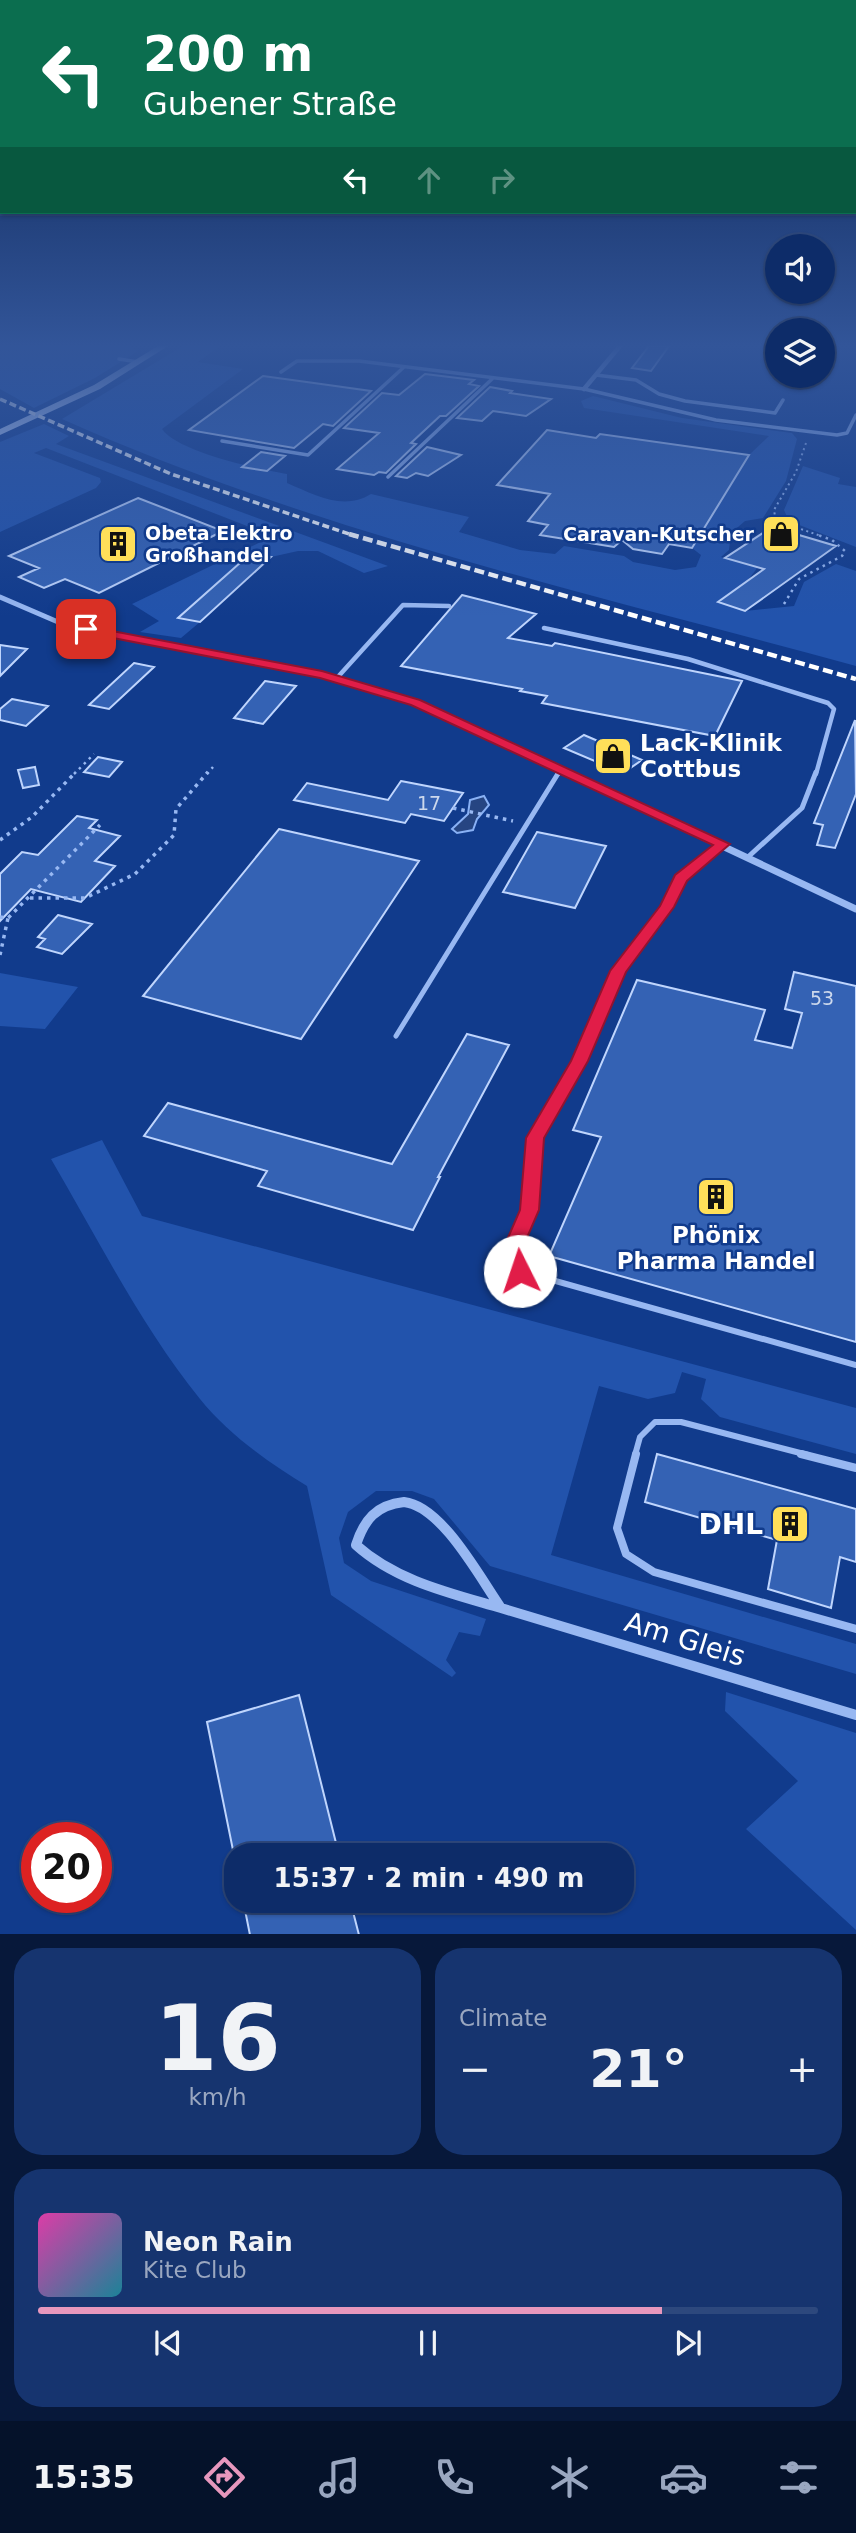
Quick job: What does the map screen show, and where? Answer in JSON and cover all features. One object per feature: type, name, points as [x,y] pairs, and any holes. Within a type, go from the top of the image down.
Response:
[{"type":"street","points":[[0,597],[65,625],[336,679],[441,713],[856,909]]},
{"type":"street","name":"Am Gleis","points":[[500,1608],[438,1522],[421,1507],[401,1501],[383,1506],[363,1522],[356,1545],[375,1562],[425,1585],[500,1608],[856,1715]]},
{"type":"lane","points":[[222,442],[308,456],[330,436]]},
{"type":"lane","points":[[388,477],[431,436]]},
{"type":"lane","points":[[336,679],[403,604],[449,606]]},
{"type":"lane","points":[[544,628],[655,649],[797,691],[828,703],[834,709],[810,792],[802,808],[748,857]]},
{"type":"lane","points":[[396,1036],[561,771]]},
{"type":"lane","points":[[723,844],[681,878],[667,907],[618,971],[579,1061],[535,1138],[530,1210],[516,1240],[520,1271],[856,1365]]},
{"type":"lane","points":[[856,1468],[681,1422],[655,1422],[640,1437],[617,1528],[626,1553],[654,1572],[856,1629]]},
{"type":"path","points":[[784,604],[789,587],[797,578],[842,556],[845,551],[831,541],[790,526],[775,516],[775,510],[804,454],[804,436]]},
{"type":"path","points":[[0,840],[32,817],[94,754]]},
{"type":"path","points":[[30,898],[85,898],[135,874],[174,835],[176,809],[213,766]]},
{"type":"path","points":[[453,808],[528,824]]},
{"type":"path","points":[[0,955],[8,918],[100,825]]},
{"type":"path","points":[[0,917],[8,918]]},
{"type":"shaded area","points":[[14,436],[69,436],[56,444],[388,566],[364,573],[318,551],[298,551],[271,557],[250,554],[179,617],[200,622],[181,638],[140,632],[159,621],[132,604],[273,536],[46,448],[34,453],[100,478],[101,482],[96,488],[0,532],[0,442]]},
{"type":"shaded area","points":[[103,436],[170,436],[201,452],[287,474],[287,483],[329,499],[350,501],[371,494],[469,517],[459,532],[520,550],[555,554],[564,546],[624,556],[633,562],[675,570],[696,567],[701,555],[692,548],[749,455],[769,436],[795,436],[797,439],[786,481],[763,518],[745,521],[731,533],[729,550],[721,557],[758,567],[748,580],[718,601],[745,611],[794,606],[804,582],[836,564],[856,571],[856,666],[454,558],[255,495]]},
{"type":"shaded area","points":[[803,466],[840,478],[838,484],[856,487],[856,547],[789,521],[784,510]]},
{"type":"shaded area","points":[[484,796],[489,805],[477,819],[473,830],[457,833],[452,829],[468,814],[470,800]]},
{"type":"shaded area","points":[[0,973],[78,987],[45,1029],[0,1026]]},
{"type":"shaded area","points":[[102,1140],[142,1216],[856,1408],[856,1454],[720,1417],[701,1399],[706,1379],[682,1372],[675,1393],[648,1399],[599,1386],[551,1555],[856,1644],[856,1674],[490,1566],[434,1499],[412,1491],[376,1491],[348,1512],[339,1538],[344,1563],[371,1581],[486,1619],[480,1636],[459,1632],[446,1660],[456,1673],[452,1677],[331,1595],[307,1486],[250,1447],[223,1424],[200,1399],[139,1312],[51,1159]]},
{"type":"shaded area","points":[[726,1692],[856,1733],[856,1930],[746,1829],[798,1781],[725,1711]]},
{"type":"building","points":[[225,436],[308,436],[294,448]]},
{"type":"building","points":[[375,436],[418,436],[411,443],[416,444],[386,473],[379,472],[374,475],[337,469]]},
{"type":"building","points":[[541,436],[616,436],[749,455],[692,548],[669,544],[662,554],[633,549],[622,540],[614,547],[540,535],[548,525],[528,521],[550,494],[497,485]]},
{"type":"building","points":[[427,447],[461,455],[428,476],[416,473],[407,478],[396,476]]},
{"type":"building","points":[[261,452],[285,456],[267,471],[242,467]]},
{"type":"building","name":"Obeta Elektro Großhandel","points":[[138,498],[223,531],[99,593],[65,579],[44,588],[19,577],[39,568],[9,556]]},
{"type":"building","points":[[772,527],[836,546],[745,611],[718,602],[764,569],[725,558]]},
{"type":"building","points":[[250,554],[271,557],[200,622],[178,618]]},
{"type":"building","points":[[462,595],[536,614],[508,638],[552,646],[555,643],[742,681],[715,736],[542,703],[547,696],[401,666]]},
{"type":"building","points":[[0,645],[27,649],[0,676]]},
{"type":"building","points":[[134,663],[154,667],[109,709],[89,705]]},
{"type":"building","points":[[265,681],[296,686],[263,724],[234,718]]},
{"type":"building","points":[[12,699],[48,706],[26,726],[0,720],[0,709]]},
{"type":"building","points":[[855,720],[856,794],[835,848],[817,845],[823,825],[814,823]]},
{"type":"building","points":[[584,735],[642,760],[623,773],[564,748]]},
{"type":"building","points":[[98,757],[122,762],[109,777],[84,772]]},
{"type":"building","points":[[35,767],[39,785],[23,788],[18,770]]},
{"type":"building","points":[[401,781],[463,793],[444,821],[411,814],[405,823],[294,800],[307,783],[388,800]]},
{"type":"building","points":[[77,816],[97,820],[89,828],[120,836],[95,861],[115,866],[81,902],[31,889],[0,921],[0,874],[22,852],[38,855]]},
{"type":"building","points":[[279,829],[419,861],[301,1039],[143,996]]},
{"type":"building","points":[[537,832],[606,846],[575,908],[503,892]]},
{"type":"building","points":[[58,915],[92,924],[62,954],[37,947],[45,939],[38,937]]},
{"type":"building","name":"Phönix Pharma Handel","points":[[794,972],[856,986],[856,1342],[549,1256],[601,1137],[573,1130],[637,980],[765,1010],[755,1040],[792,1048],[802,1013],[785,1009]]},
{"type":"building","points":[[467,1034],[509,1045],[438,1177],[413,1230],[258,1186],[267,1171],[144,1136],[168,1103],[392,1164]]},
{"type":"building","name":"DHL","points":[[657,1454],[856,1509],[856,1562],[840,1557],[831,1608],[768,1589],[777,1540],[645,1502]]},
{"type":"building","points":[[299,1695],[336,1843],[232,1843],[207,1722]]},
{"type":"building","points":[[246,1913],[353,1913],[359,1934],[250,1934]]},
{"type":"railway","points":[[85,436],[171,474],[349,534]]},
{"type":"railway","points":[[349,534],[856,679]]},
{"type":"railway","points":[[349,534],[355,536]]},
{"type":"place","name":"Caravan-Kutscher","points":[[781,534]]},
{"type":"place","name":"Obeta Elektro Großhandel","points":[[118,544]]},
{"type":"place","name":"Lack-Klinik Cottbus","points":[[613,756]]},
{"type":"place","name":"Phönix Pharma Handel","points":[[716,1197]]},
{"type":"place","name":"DHL","points":[[790,1524]]},
{"type":"route","points":[[86,629],[322,675],[415,702],[723,844],[681,878],[667,907],[618,971],[579,1061],[535,1138],[530,1210],[516,1240],[520,1271]]}]
